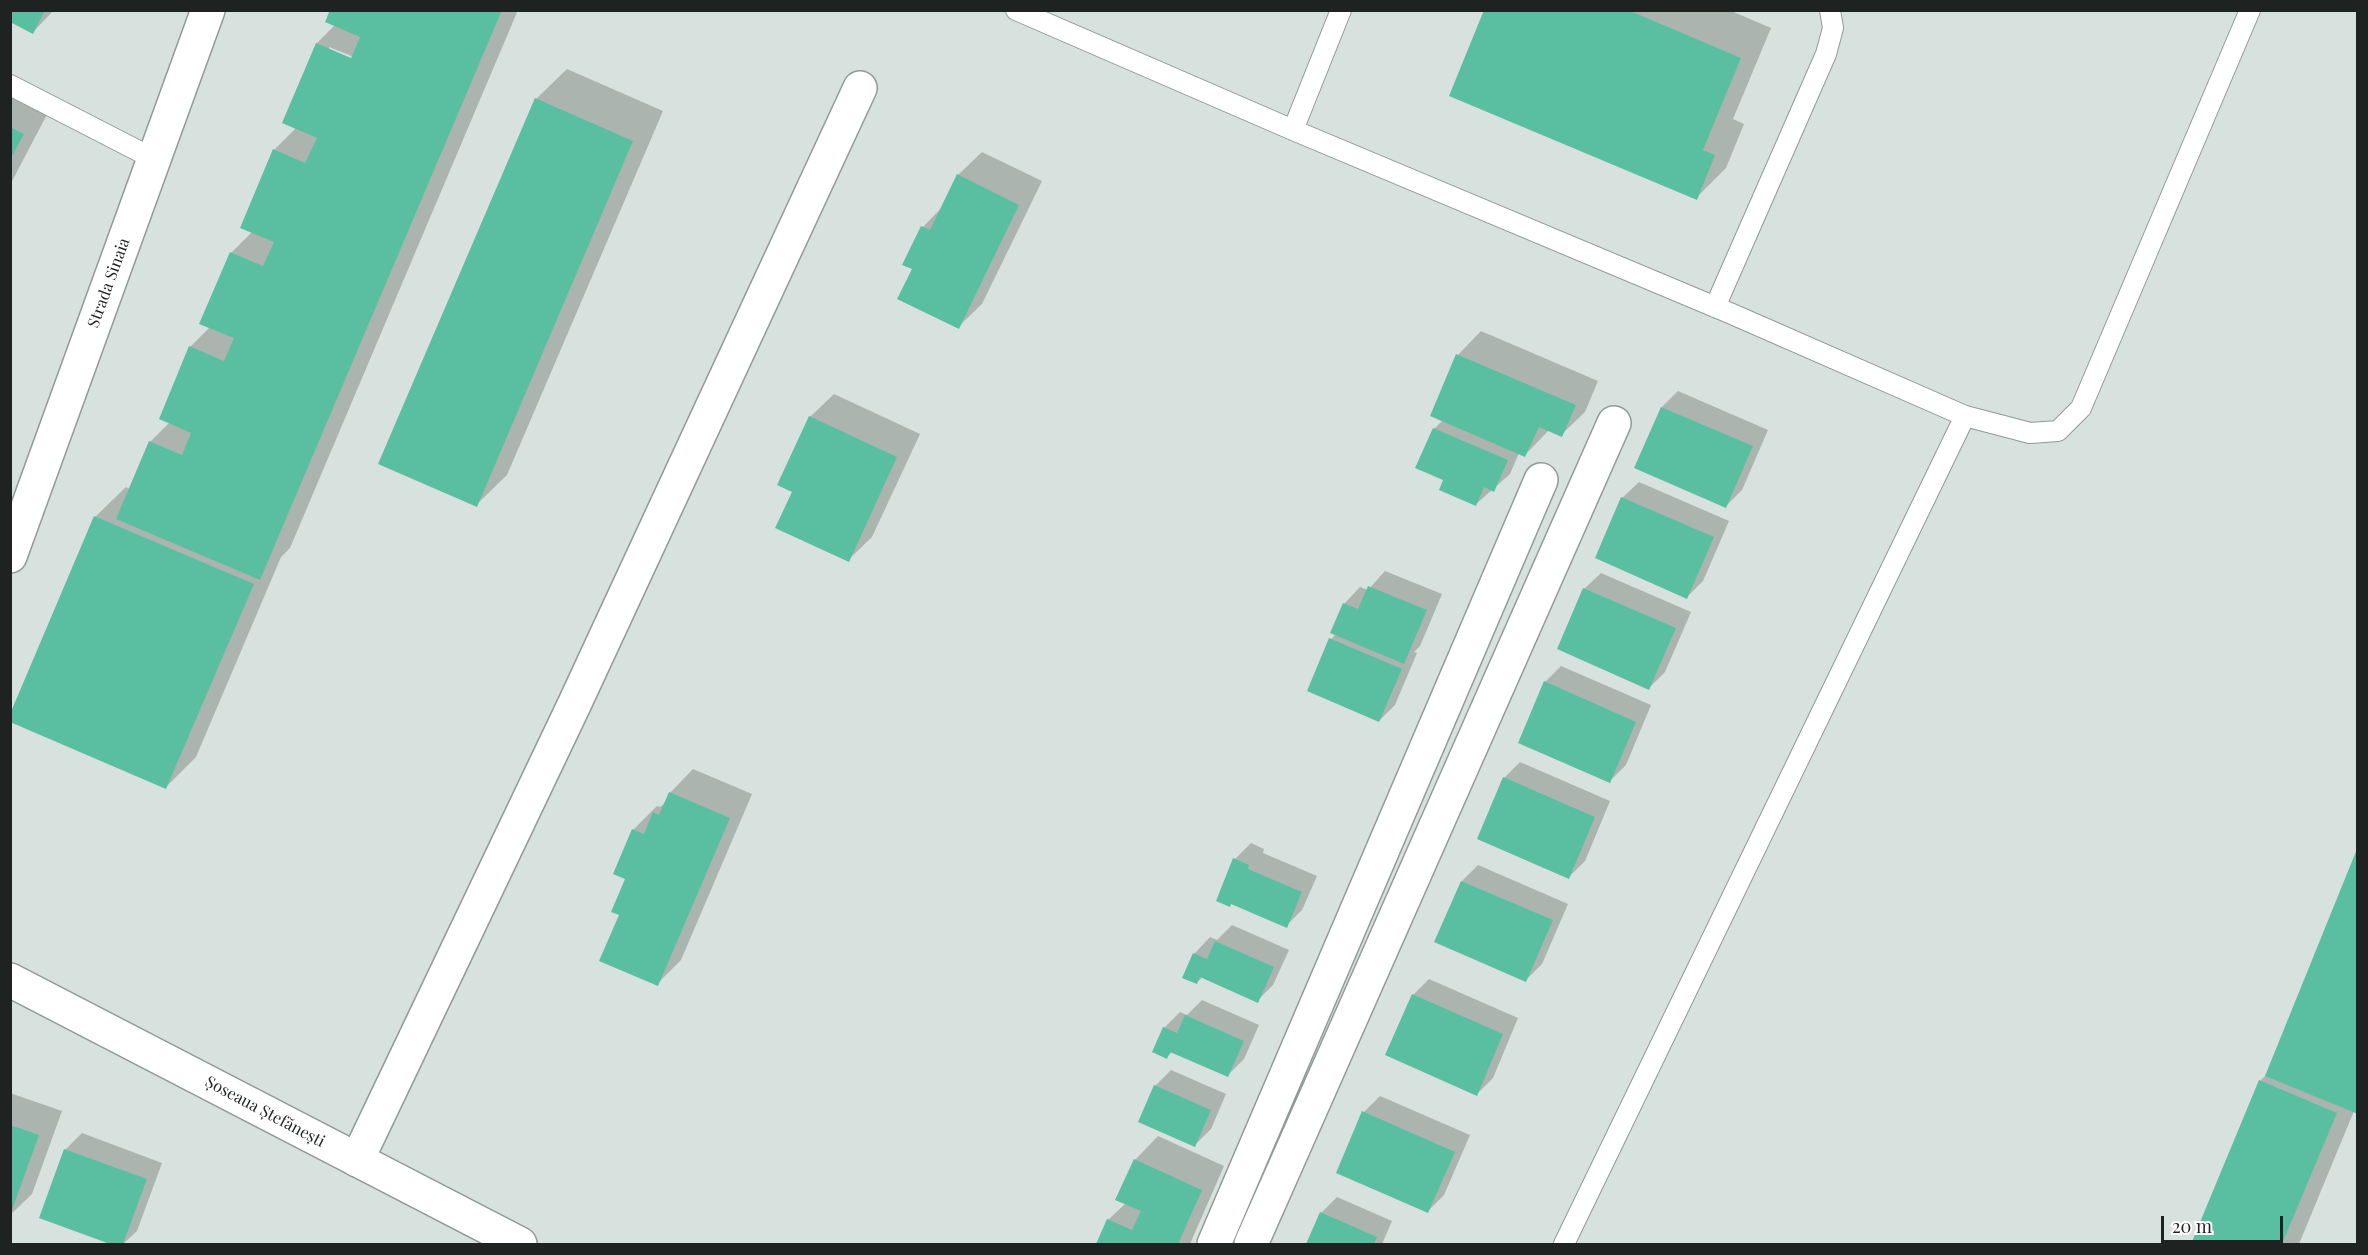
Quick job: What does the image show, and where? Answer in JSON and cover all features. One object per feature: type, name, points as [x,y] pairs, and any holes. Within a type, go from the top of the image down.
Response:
[{"type":"street","name":"Strada Sinaia","points":[[12,547],[208,10]]},
{"type":"street","points":[[357,1160],[574,705],[860,88]]},
{"type":"street","points":[[1251,1245],[1614,423]]},
{"type":"street","points":[[1214,1245],[1541,480]]},
{"type":"street","name":"Șoseaua Ștefănești","points":[[10,980],[520,1245]]},
{"type":"lane","points":[[1016,10],[1293,130],[1715,307],[1965,416],[2030,433],[2058,431],[2081,408],[2250,10]]},
{"type":"lane","points":[[1293,130],[1341,10]]},
{"type":"lane","points":[[1715,307],[1826,54],[1833,28],[1830,10]]},
{"type":"lane","points":[[10,85],[154,159]]},
{"type":"lane","points":[[1564,1245],[1965,416]]},
{"type":"building","points":[[10,10],[45,10],[33,34],[10,22]]},
{"type":"building","points":[[330,10],[502,10],[260,580],[116,519],[149,441],[182,455],[191,433],[159,419],[189,346],[224,361],[234,338],[199,324],[230,252],[263,266],[274,242],[240,228],[273,149],[305,163],[317,138],[282,123],[316,43],[351,58],[360,37],[325,22]]},
{"type":"building","points":[[1484,10],[1628,10],[1741,58],[1703,150],[1715,155],[1697,200],[1449,96]]},
{"type":"building","points":[[535,98],[633,141],[477,507],[378,464]]},
{"type":"building","points":[[10,127],[24,134],[10,160]]},
{"type":"building","points":[[957,174],[1019,205],[959,329],[897,299],[912,269],[902,265],[921,226],[930,230]]},
{"type":"building","points":[[1456,354],[1576,405],[1562,437],[1539,427],[1525,457],[1430,416]]},
{"type":"building","points":[[1661,407],[1753,446],[1726,508],[1634,468]]},
{"type":"building","points":[[809,416],[897,457],[849,562],[775,528],[792,492],[777,485]]},
{"type":"building","points":[[1433,428],[1508,460],[1494,492],[1484,487],[1476,506],[1439,490],[1443,480],[1415,468]]},
{"type":"building","points":[[1621,497],[1714,537],[1687,599],[1595,558]]},
{"type":"building","points":[[94,516],[254,584],[166,789],[10,722],[10,714]]},
{"type":"building","points":[[1368,586],[1427,610],[1404,664],[1330,633],[1343,603],[1358,609]]},
{"type":"building","points":[[1583,588],[1676,628],[1649,690],[1557,649]]},
{"type":"building","points":[[1329,638],[1402,669],[1379,722],[1307,691]]},
{"type":"building","points":[[1544,681],[1636,722],[1610,783],[1518,743]]},
{"type":"building","points":[[1503,777],[1595,817],[1569,879],[1477,839]]},
{"type":"building","points":[[669,792],[730,818],[658,986],[599,961],[619,915],[611,912],[625,879],[613,874],[632,829],[644,834],[653,812],[659,815]]},
{"type":"building","points":[[2358,849],[2358,1114],[2265,1076]]},
{"type":"building","points":[[1233,858],[1249,865],[1248,869],[1302,892],[1287,928],[1231,904],[1230,907],[1216,901]]},
{"type":"building","points":[[1461,881],[1553,920],[1526,982],[1434,942]]},
{"type":"building","points":[[1215,941],[1274,967],[1258,1003],[1200,977],[1197,984],[1182,978],[1193,953],[1207,959]]},
{"type":"building","points":[[1412,994],[1503,1034],[1477,1096],[1385,1055]]},
{"type":"building","points":[[1185,1015],[1244,1041],[1228,1077],[1170,1052],[1167,1059],[1152,1052],[1163,1027],[1177,1033]]},
{"type":"building","points":[[2259,1080],[2337,1113],[2282,1244],[2191,1244]]},
{"type":"building","points":[[1154,1085],[1211,1110],[1195,1147],[1138,1122]]},
{"type":"building","points":[[1362,1111],[1455,1152],[1428,1213],[1336,1173]]},
{"type":"building","points":[[10,1125],[39,1135],[11,1213],[10,1213]]},
{"type":"building","points":[[64,1149],[147,1179],[123,1244],[110,1244],[39,1218]]},
{"type":"building","points":[[1134,1159],[1202,1190],[1178,1244],[1096,1244],[1107,1219],[1132,1230],[1141,1211],[1115,1200]]},
{"type":"building","points":[[1320,1212],[1377,1237],[1374,1244],[1306,1244]]}]
